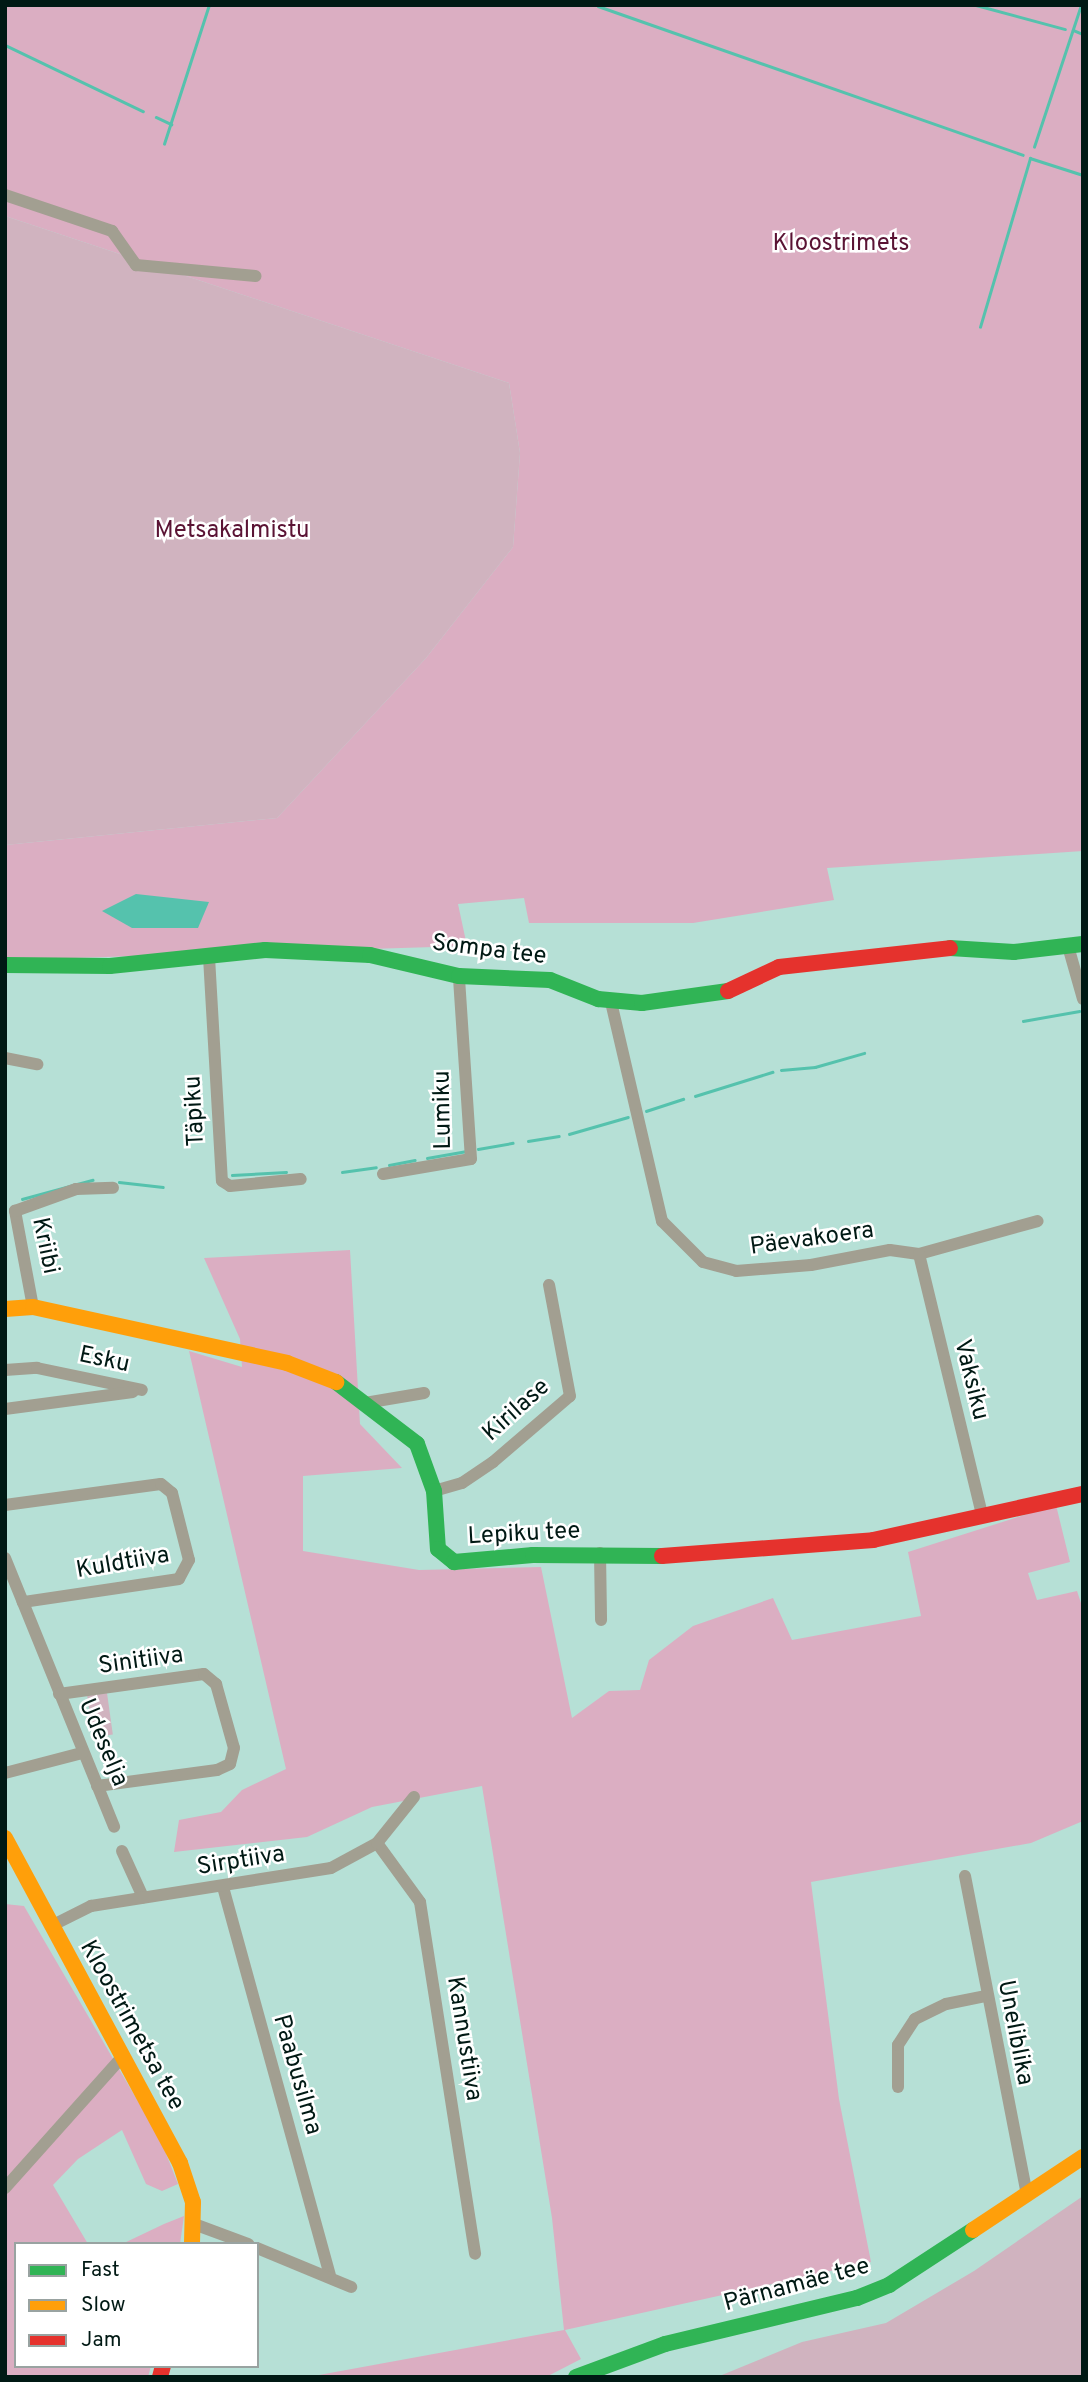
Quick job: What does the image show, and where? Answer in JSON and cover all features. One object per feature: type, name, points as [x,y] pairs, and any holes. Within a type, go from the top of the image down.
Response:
[{"type":"street","points":[[5,195],[113,231],[136,265],[255,276]]},
{"type":"street","name":"Sompa tee","points":[[5,965],[110,966],[265,950],[370,955],[459,976],[550,980],[611,1002],[642,1003],[739,990],[779,967],[972,945],[1014,951],[1075,945]]},
{"type":"street","points":[[1075,945],[1083,999]]},
{"type":"street","name":"Täpiku","points":[[209,957],[222,1181],[230,1186],[301,1180]]},
{"type":"street","name":"Lumiku","points":[[383,1174],[471,1159],[459,976]]},
{"type":"street","name":"Päevakoera","points":[[611,1002],[662,1222],[685,1250],[703,1262],[736,1271],[890,1250],[919,1254],[1038,1221]]},
{"type":"street","points":[[5,1058],[37,1064]]},
{"type":"street","name":"Kriibi","points":[[33,1307],[15,1211],[76,1189],[113,1188]]},
{"type":"street","name":"Vaksiku","points":[[919,1254],[982,1515]]},
{"type":"street","name":"Kirilase","points":[[434,1491],[461,1483],[493,1462],[570,1396],[549,1285]]},
{"type":"street","name":"Lepiku tee","points":[[5,1309],[33,1307],[287,1363],[333,1380],[417,1444],[434,1491],[431,1502],[438,1549],[454,1562],[600,1553],[706,1556],[794,1549],[873,1540],[1083,1494]]},
{"type":"street","name":"Esku","points":[[5,1370],[37,1368],[142,1390],[5,1409]]},
{"type":"street","points":[[365,1403],[424,1393]]},
{"type":"street","name":"Kuldtiiva","points":[[5,1505],[161,1484],[172,1493],[189,1560],[179,1579],[23,1602]]},
{"type":"street","points":[[600,1553],[601,1619]]},
{"type":"street","name":"Udeselja","points":[[5,1558],[114,1828]]},
{"type":"street","name":"Sinitiiva","points":[[59,1694],[204,1674],[216,1684],[234,1748],[230,1764],[217,1770],[97,1786]]},
{"type":"street","points":[[5,1773],[82,1754]]},
{"type":"street","name":"Sirptiiva","points":[[51,1926],[90,1906],[331,1868],[377,1843],[414,1797]]},
{"type":"street","name":"Kloostrimetsa tee","points":[[5,1838],[180,2163],[194,2224],[192,2242]]},
{"type":"street","name":"Kannustiiva","points":[[377,1843],[420,1902],[475,2255]]},
{"type":"street","points":[[122,1851],[143,1897]]},
{"type":"street","name":"Uneliblika","points":[[965,1876],[986,1996],[1027,2196]]},
{"type":"street","name":"Paabusilma","points":[[223,1887],[330,2275]]},
{"type":"street","points":[[898,2087],[898,2045],[915,2019],[946,2004],[986,1996]]},
{"type":"street","points":[[5,2188],[122,2057]]},
{"type":"street","name":"Pärnamäe tee","points":[[576,2377],[664,2344],[857,2298],[917,2270],[1083,2157]]},
{"type":"street","points":[[194,2224],[243,2242]]},
{"type":"street","points":[[259,2249],[330,2275],[351,2287]]},
{"type":"green space","name":"Kloostrimets","points":[[5,5],[1083,5],[1083,851],[827,868],[834,900],[693,923],[529,923],[524,898],[458,904],[467,946],[5,960],[5,845],[277,818],[426,658],[513,547],[520,453],[509,383],[5,216]]},
{"type":"green space","name":"Metsakalmistu","points":[[5,216],[509,383],[520,453],[513,547],[426,658],[277,818],[5,845]]},
{"type":"green space","points":[[350,1250],[360,1424],[402,1468],[303,1476],[303,1551],[419,1570],[541,1567],[572,1718],[609,1691],[640,1690],[649,1660],[693,1626],[773,1598],[792,1640],[921,1616],[908,1552],[1056,1505],[1070,1562],[1028,1573],[1037,1600],[1077,1591],[1083,1609],[1083,1821],[1031,1843],[811,1882],[839,2099],[871,2262],[565,2330],[581,2359],[546,2377],[308,2377],[564,2330],[552,2218],[482,1786],[372,1807],[307,1837],[174,1852],[179,1820],[221,1812],[242,1790],[286,1769],[189,1351],[242,1367],[240,1339],[204,1258]]},
{"type":"green space","points":[[107,1693],[113,1735],[93,1737],[87,1696]]},
{"type":"green space","points":[[5,1904],[24,1906],[161,2141],[178,2184],[162,2191],[146,2184],[122,2130],[78,2159],[53,2185],[87,2242],[14,2242],[14,2368],[150,2368],[148,2377],[5,2377]]},
{"type":"green space","points":[[1083,2196],[1083,2377],[717,2377],[802,2342],[886,2323],[974,2271]]},
{"type":"green space","points":[[184,2216],[180,2242],[126,2242]]},
{"type":"shaded area","points":[[136,894],[209,902],[198,928],[132,928],[102,911]]},
{"type":"waterway","points":[[164,144],[209,5]]},
{"type":"waterway","points":[[976,5],[1065,29]]},
{"type":"waterway","points":[[1034,147],[1081,5]]},
{"type":"waterway","points":[[598,6],[1023,155]]},
{"type":"waterway","points":[[1073,30],[1083,34]]},
{"type":"waterway","points":[[5,45],[143,111]]},
{"type":"waterway","points":[[156,117],[171,124]]},
{"type":"waterway","points":[[980,327],[1030,158],[1083,175]]},
{"type":"waterway","points":[[1023,1021],[1079,1011]]},
{"type":"waterway","points":[[781,1070],[815,1067],[864,1053]]},
{"type":"waterway","points":[[695,1096],[772,1072]]},
{"type":"waterway","points":[[646,1111],[683,1099]]},
{"type":"waterway","points":[[569,1134],[628,1117]]},
{"type":"waterway","points":[[528,1141],[559,1136]]},
{"type":"waterway","points":[[478,1149],[512,1143]]},
{"type":"waterway","points":[[427,1158],[466,1151]]},
{"type":"waterway","points":[[389,1165],[415,1160]]},
{"type":"waterway","points":[[342,1172],[376,1167]]},
{"type":"waterway","points":[[232,1175],[286,1172]]},
{"type":"waterway","points":[[22,1199],[92,1180]]},
{"type":"waterway","points":[[119,1182],[163,1187]]},
{"type":"traffic: fast","points":[[950,948],[1014,952],[1083,944]]},
{"type":"traffic: fast","points":[[5,965],[110,966],[265,950],[370,955],[459,976],[550,980],[598,999],[642,1003],[728,991]]},
{"type":"traffic: fast","points":[[336,1382],[417,1444],[434,1491],[438,1549],[454,1562],[533,1555],[662,1556]]},
{"type":"traffic: fast","points":[[576,2377],[665,2344],[857,2298],[889,2285],[973,2230]]},
{"type":"traffic: slow","points":[[5,1309],[33,1307],[287,1363],[336,1382]]},
{"type":"traffic: slow","points":[[5,1838],[180,2163],[193,2202],[192,2242]]},
{"type":"traffic: slow","points":[[973,2230],[1083,2157]]},
{"type":"traffic: jam","points":[[728,991],[779,967],[950,948]]},
{"type":"traffic: jam","points":[[662,1556],[873,1540],[1083,1494]]},
{"type":"traffic: jam","points":[[160,2377],[162,2368]]}]
